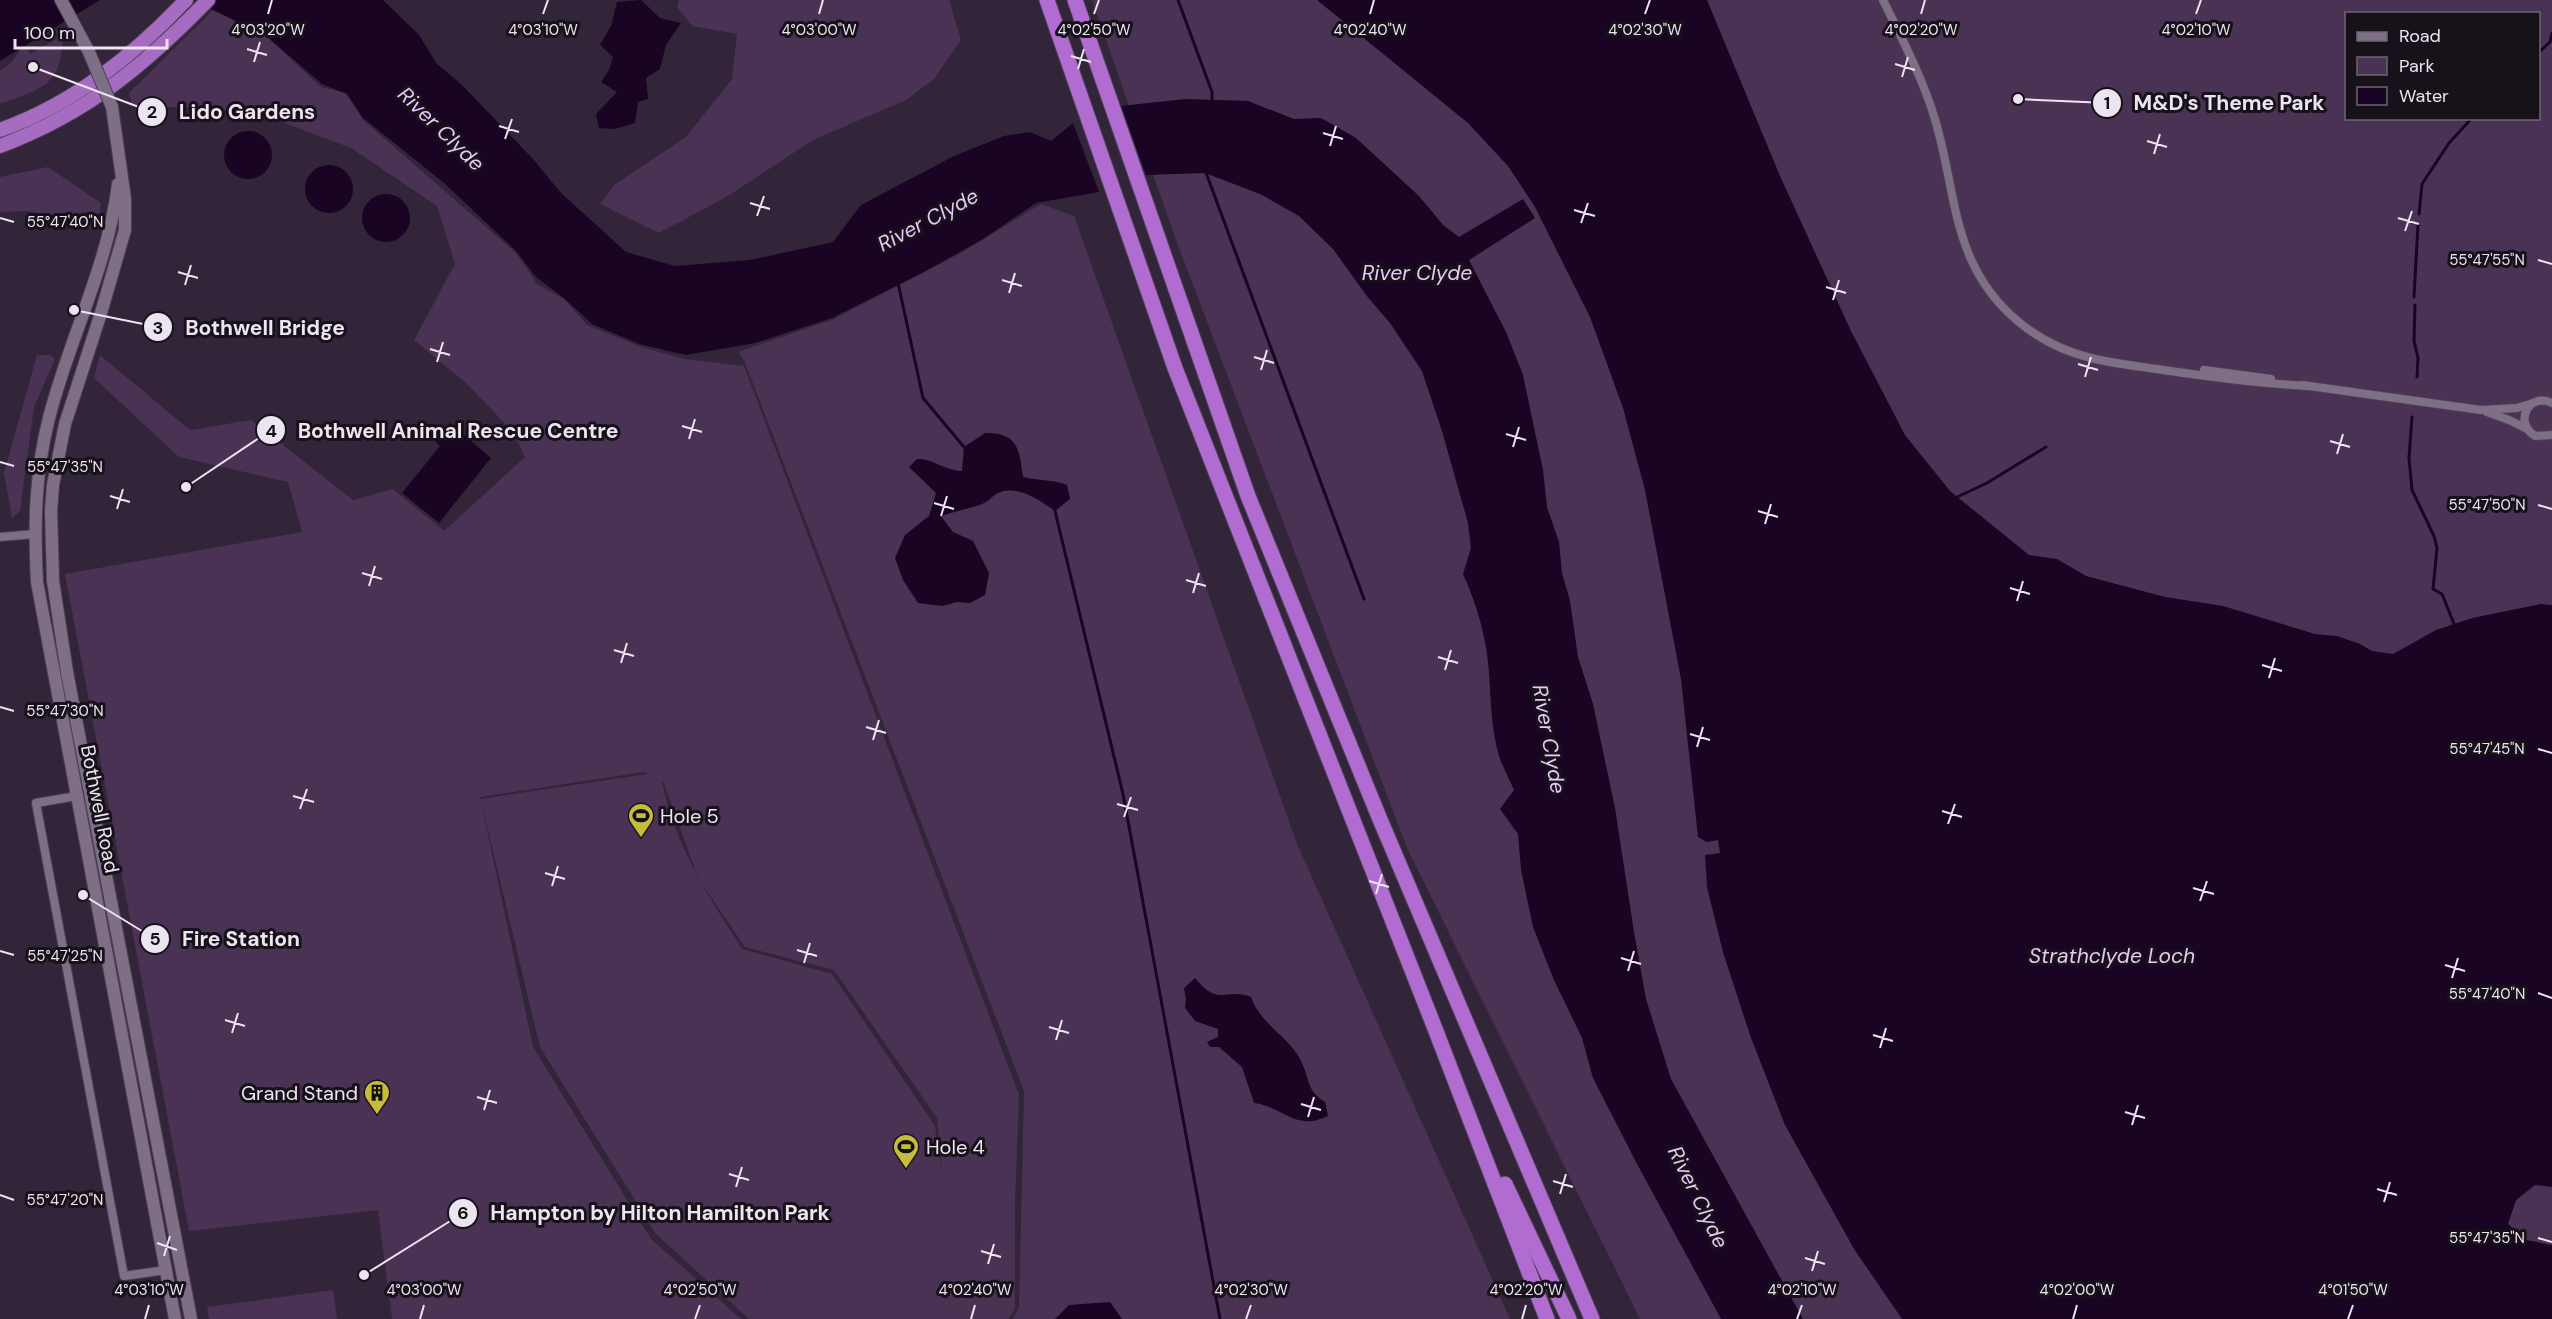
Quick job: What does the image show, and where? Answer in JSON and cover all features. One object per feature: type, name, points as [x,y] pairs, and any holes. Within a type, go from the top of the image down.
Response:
[{"type":"highway","points":[[0,130],[48,109],[89,85],[129,55],[186,0]]},
{"type":"highway","points":[[0,146],[44,129],[91,102],[148,59],[208,0]]},
{"type":"highway","points":[[1047,0],[1184,391],[1547,1319]]},
{"type":"highway","points":[[1075,0],[1248,496],[1380,817],[1592,1319]]},
{"type":"highway","points":[[1457,1084],[1569,1319]]},
{"type":"main road","name":"Bothwell Road","points":[[61,0],[89,52],[112,107],[125,199],[125,230],[65,423],[53,485],[51,511],[53,581],[67,672],[191,1319]]},
{"type":"main road","name":"Bothwell Road","points":[[120,168],[112,226],[49,417],[36,481],[35,534],[38,582],[175,1319]]},
{"type":"main road","points":[[166,1270],[182,1267]]},
{"type":"street","points":[[1883,0],[1918,71],[1940,136],[1951,191],[1969,256],[1995,299],[2021,325],[2044,340],[2090,358],[2176,372],[2259,383],[2307,386],[2481,410],[2517,408],[2551,399]]},
{"type":"street","points":[[2070,350],[2307,386]]},
{"type":"street","points":[[2528,429],[2523,419],[2525,411],[2533,403]]},
{"type":"street","points":[[2481,410],[2510,420],[2539,437],[2551,434]]},
{"type":"street","points":[[0,537],[35,534]]},
{"type":"street","points":[[77,796],[36,803],[124,1276],[166,1270]]},
{"type":"green space","points":[[679,0],[949,0],[961,40],[934,79],[906,100],[813,140],[728,196],[659,233],[600,204],[614,185],[686,137],[732,79],[737,34],[692,26],[677,7]]},
{"type":"green space","points":[[1092,0],[2552,0],[2552,1319],[1640,1319],[1407,848],[1176,240]]},
{"type":"green space","points":[[213,10],[265,35],[321,87],[346,93],[363,120],[516,253],[537,284],[564,299],[587,325],[641,347],[684,359],[744,366],[1019,1095],[1015,1202],[1015,1309],[1008,1319],[749,1319],[656,1234],[540,1047],[481,801],[533,1047],[651,1239],[741,1319],[392,1319],[378,1210],[189,1231],[65,574],[302,532],[288,482],[179,457],[94,378],[100,355],[190,430],[251,420],[353,500],[393,489],[444,531],[525,457],[514,433],[466,383],[414,340],[455,264],[437,206],[351,148],[277,120],[212,108],[132,106],[129,93]],"holes":[[[644,772],[648,774],[480,799],[480,797]],[[662,782],[664,783],[696,873],[675,828]],[[703,885],[745,947],[834,970],[937,1118],[942,1175],[935,1126],[832,974],[742,949]]]},
{"type":"green space","points":[[63,35],[59,65],[47,83],[28,94],[0,104],[0,70],[26,46],[30,54]]},
{"type":"green space","points":[[48,167],[101,203],[98,230],[29,211],[0,212],[0,177]]},
{"type":"green space","points":[[1041,204],[1074,216],[1297,844],[1510,1319],[1013,1319],[1019,1308],[1024,1091],[740,351],[832,320],[959,254]]},
{"type":"green space","points":[[37,355],[50,355],[55,359],[34,407],[20,511],[12,518],[4,473]]},
{"type":"green space","points":[[333,1290],[337,1319],[209,1319],[207,1307]]},
{"type":"water","points":[[0,0],[100,0],[0,61]]},
{"type":"water","name":"River Clyde","points":[[201,0],[383,0],[419,35],[437,64],[462,85],[533,159],[561,193],[626,252],[675,266],[750,260],[833,242],[861,205],[954,156],[1004,136],[1030,132],[1051,141],[1073,123],[1121,106],[1185,99],[1248,101],[1294,119],[1321,118],[1356,138],[1419,196],[1443,225],[1459,237],[1523,199],[1535,218],[1469,260],[1506,332],[1523,375],[1543,470],[1547,507],[1559,542],[1562,573],[1570,601],[1578,657],[1593,704],[1615,808],[1646,999],[1671,1079],[1803,1319],[1721,1319],[1593,1078],[1582,1038],[1554,980],[1533,927],[1521,870],[1518,834],[1500,809],[1514,790],[1496,746],[1484,635],[1463,574],[1471,548],[1468,523],[1422,371],[1390,323],[1366,295],[1333,249],[1299,216],[1260,194],[1205,173],[1146,175],[1099,192],[1036,203],[983,239],[924,272],[832,318],[755,343],[686,355],[639,344],[592,324],[536,277],[516,251],[443,182],[363,118],[347,94],[322,84],[265,35],[213,10]]},
{"type":"water","points":[[641,0],[660,18],[681,23],[666,45],[660,69],[646,78],[648,99],[638,102],[635,123],[615,129],[599,128],[596,114],[617,92],[601,82],[609,70],[613,57],[600,45],[611,26],[617,2]]},
{"type":"water","name":"Strathclyde Loch","points":[[1317,0],[1707,0],[1780,176],[1851,331],[1905,435],[1950,491],[2029,555],[2057,559],[2086,576],[2165,597],[2223,606],[2315,634],[2337,636],[2372,651],[2393,654],[2436,630],[2472,618],[2541,604],[2552,605],[2552,1187],[2535,1185],[2516,1200],[2508,1224],[2526,1240],[2552,1245],[2552,1319],[1902,1319],[1854,1249],[1785,1125],[1750,1035],[1723,952],[1707,887],[1705,855],[1720,853],[1718,840],[1707,842],[1698,837],[1681,679],[1645,490],[1623,408],[1590,317],[1535,207],[1508,166],[1468,123]]},
{"type":"water","points":[[243,131],[253,131],[265,138],[272,150],[272,160],[265,172],[253,179],[243,179],[228,168],[224,160],[224,150],[235,135]]},
{"type":"water","points":[[324,165],[334,165],[346,172],[353,184],[353,194],[346,206],[334,213],[324,213],[309,202],[305,194],[305,184],[316,169]]},
{"type":"water","points":[[381,194],[391,194],[403,201],[410,213],[410,223],[403,235],[391,242],[381,242],[366,231],[362,223],[362,213],[373,198]]},
{"type":"water","points":[[450,423],[491,458],[439,523],[402,493],[440,446],[435,441]]},
{"type":"water","points":[[985,433],[1004,436],[1015,444],[1023,477],[1067,485],[1070,499],[1055,511],[1021,492],[1005,491],[982,504],[941,516],[953,532],[973,541],[989,573],[985,595],[970,603],[957,602],[942,606],[918,603],[903,580],[895,558],[905,535],[929,516],[936,493],[909,467],[917,459],[922,459],[949,469],[962,471],[964,447]]},
{"type":"water","points":[[1195,978],[1217,995],[1235,994],[1251,997],[1262,1016],[1297,1054],[1312,1090],[1325,1102],[1328,1116],[1316,1120],[1297,1120],[1264,1105],[1254,1103],[1242,1067],[1219,1047],[1210,1047],[1207,1042],[1218,1037],[1218,1029],[1195,1021],[1185,1008],[1184,988]]},
{"type":"water","points":[[1110,1302],[1122,1319],[1055,1319],[1069,1305]]},
{"type":"pier","points":[[1121,106],[1146,175],[1099,192],[1073,123]]},
{"type":"waterway","points":[[1178,0],[1212,92],[1212,103]]},
{"type":"waterway","points":[[2540,51],[2550,42],[2552,33]]},
{"type":"waterway","points":[[2419,214],[2422,184],[2449,143],[2470,120]]},
{"type":"waterway","points":[[1205,170],[1364,599]]},
{"type":"waterway","points":[[2414,297],[2418,225]]},
{"type":"waterway","points":[[898,283],[923,398],[964,447]]},
{"type":"waterway","points":[[2415,305],[2414,341],[2418,358],[2417,377]]},
{"type":"waterway","points":[[2412,417],[2409,458],[2412,490],[2434,536],[2437,548],[2433,589],[2442,594],[2454,624]]},
{"type":"waterway","points":[[1957,497],[1987,483],[2046,447]]},
{"type":"waterway","points":[[1055,511],[1123,794],[1220,1319]]},
{"type":"place","name":"Lido Gardens","points":[[33,67]]},
{"type":"place","name":"M&D's Theme Park","points":[[2018,99]]},
{"type":"place","name":"Bothwell Bridge","points":[[74,310]]},
{"type":"place","name":"Bothwell Animal Rescue Centre","points":[[186,487]]},
{"type":"place","name":"Hole 5","points":[[641,839]]},
{"type":"place","name":"Fire Station","points":[[83,895]]},
{"type":"place","name":"Grand Stand","points":[[377,1116]]},
{"type":"place","name":"Hole 4","points":[[906,1170]]},
{"type":"place","name":"Hampton by Hilton Hamilton Park","points":[[364,1275]]}]
